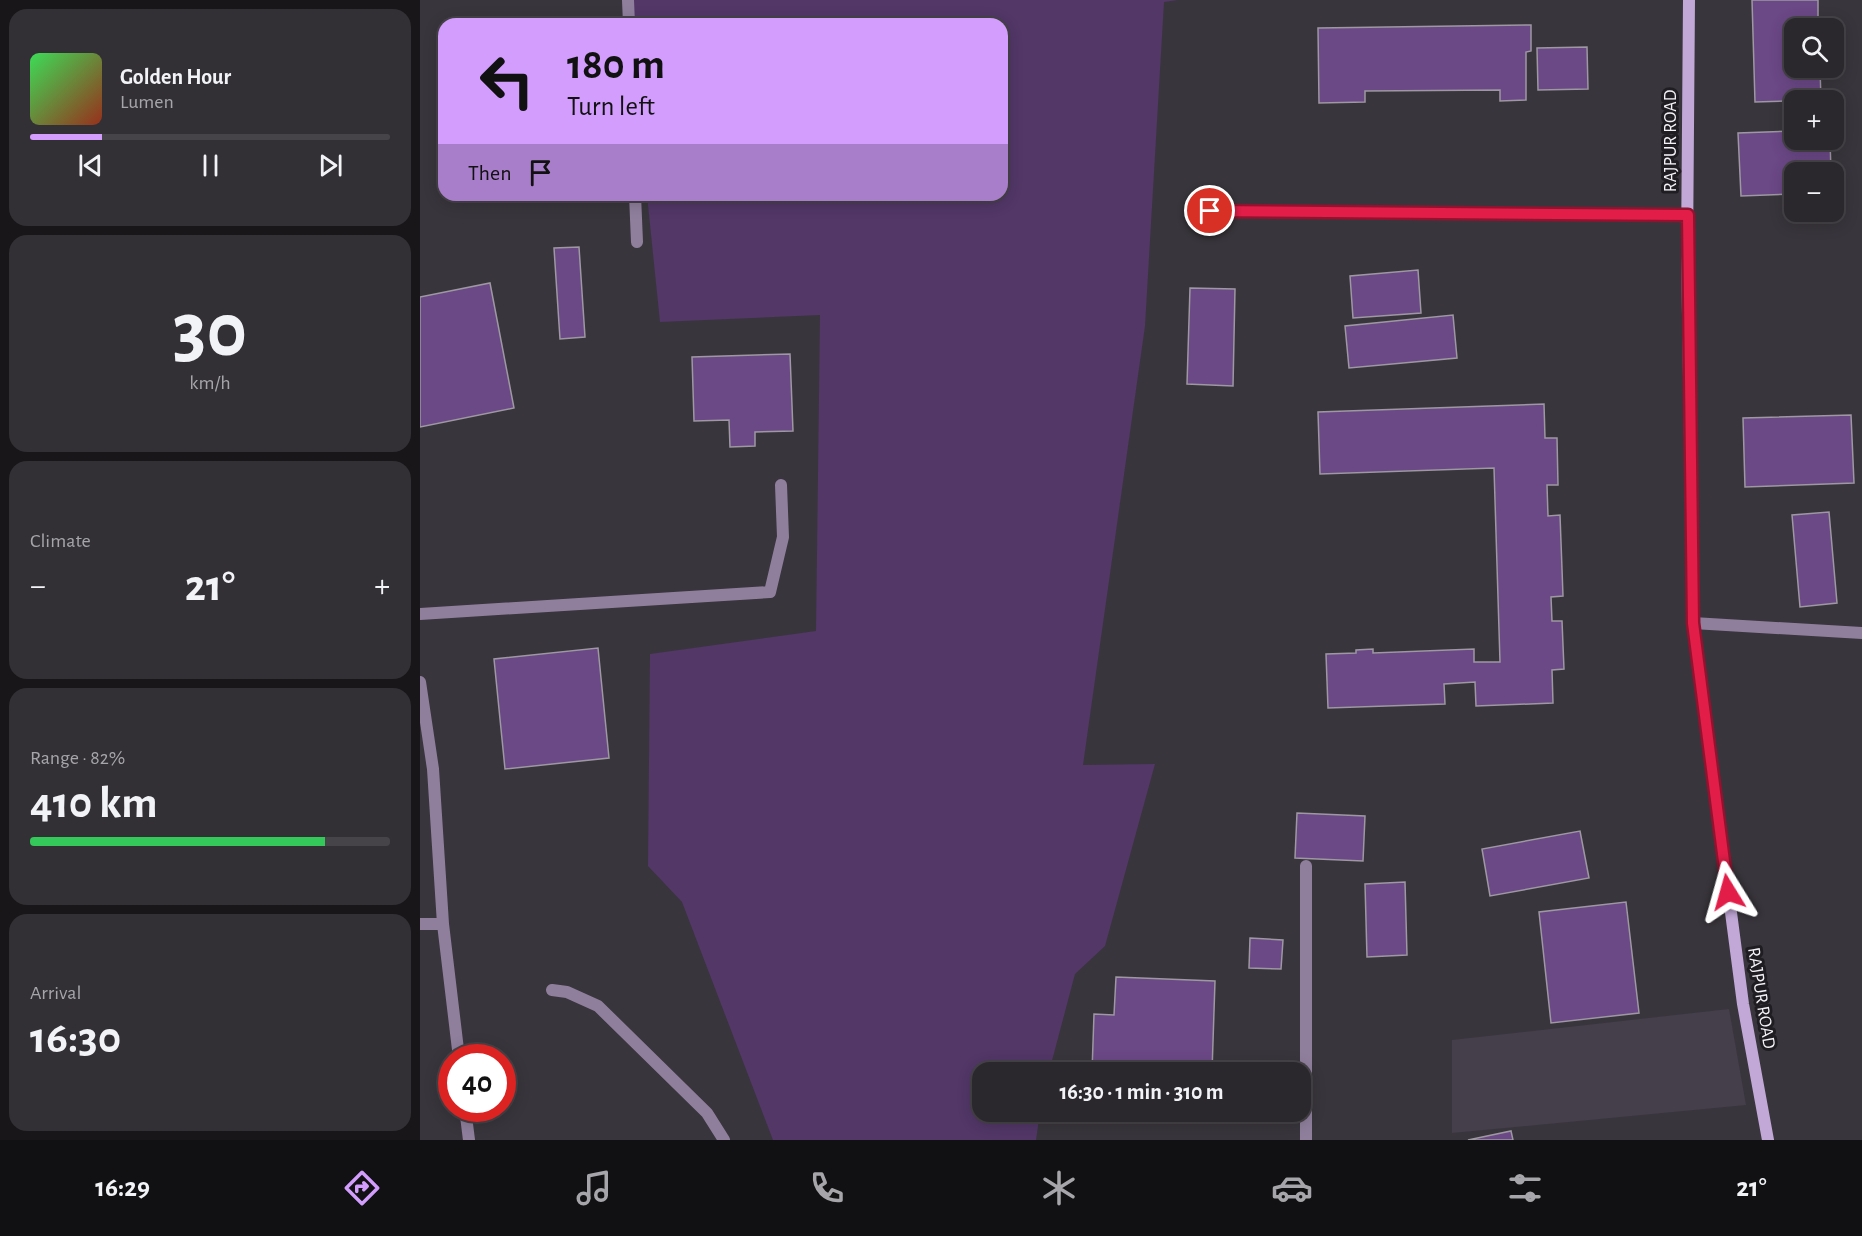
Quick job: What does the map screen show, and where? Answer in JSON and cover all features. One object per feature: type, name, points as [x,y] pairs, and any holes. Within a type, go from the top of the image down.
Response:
[{"type":"street","points":[[628,0],[629,18]]},
{"type":"street","name":"RAJPUR ROAD","points":[[1689,0],[1688,215],[1693,623],[1743,1004],[1768,1140]]},
{"type":"street","points":[[635,201],[637,242]]},
{"type":"street","points":[[1210,211],[1688,215]]},
{"type":"street","points":[[420,614],[770,592],[783,537],[781,485]]},
{"type":"street","points":[[1693,623],[1862,633]]},
{"type":"street","points":[[420,682],[433,769],[443,924],[457,1044]]},
{"type":"street","points":[[1306,866],[1306,1140]]},
{"type":"street","points":[[420,924],[443,924]]},
{"type":"street","points":[[552,990],[567,992],[597,1006],[707,1113],[724,1140]]},
{"type":"street","points":[[467,1122],[469,1140]]},
{"type":"shaded area","points":[[629,0],[1178,0],[1164,2],[1145,326],[1083,765],[1155,764],[1105,946],[1075,974],[1052,1062],[972,1062],[972,1122],[1039,1122],[1036,1140],[773,1140],[682,902],[648,866],[650,654],[816,631],[820,315],[660,322],[648,201],[1008,201],[1008,18],[630,18]]},
{"type":"shaded area","points":[[1729,1009],[1746,1105],[1452,1133],[1452,1040]]},
{"type":"building","points":[[1752,0],[1818,0],[1818,18],[1784,18],[1784,78],[1820,78],[1821,90],[1784,90],[1784,101],[1755,102]]},
{"type":"building","points":[[1531,25],[1531,51],[1526,52],[1526,100],[1500,101],[1500,90],[1365,91],[1365,102],[1319,103],[1318,28]]},
{"type":"building","points":[[1587,47],[1588,89],[1538,90],[1537,48]]},
{"type":"building","points":[[1784,131],[1784,150],[1830,150],[1831,162],[1784,162],[1784,194],[1741,196],[1738,133]]},
{"type":"building","points":[[579,247],[585,337],[560,339],[554,248]]},
{"type":"building","points":[[1418,270],[1421,313],[1353,318],[1350,276]]},
{"type":"building","points":[[490,283],[514,408],[420,427],[420,297]]},
{"type":"building","points":[[1190,288],[1235,289],[1233,386],[1187,384]]},
{"type":"building","points":[[1453,315],[1457,358],[1349,368],[1345,326]]},
{"type":"building","points":[[790,354],[793,431],[755,432],[755,446],[730,447],[729,420],[694,421],[692,357]]},
{"type":"building","points":[[1544,404],[1545,438],[1557,438],[1558,485],[1547,485],[1548,516],[1560,515],[1563,596],[1551,597],[1552,621],[1562,621],[1564,669],[1552,670],[1553,703],[1476,706],[1475,682],[1444,684],[1445,704],[1328,708],[1326,654],[1356,653],[1356,650],[1373,649],[1373,653],[1474,649],[1474,662],[1500,662],[1494,468],[1320,474],[1318,412]]},
{"type":"building","points":[[1851,415],[1854,483],[1745,487],[1743,418]]},
{"type":"building","points":[[1829,512],[1837,603],[1800,607],[1792,515]]},
{"type":"building","points":[[598,648],[609,758],[505,769],[494,659]]},
{"type":"building","points":[[1297,813],[1365,816],[1363,861],[1295,858]]},
{"type":"building","points":[[1580,831],[1589,878],[1490,896],[1482,849]]},
{"type":"building","points":[[1405,882],[1407,955],[1367,957],[1365,884]]},
{"type":"building","points":[[1626,902],[1639,1013],[1551,1023],[1539,912]]},
{"type":"building","points":[[1250,938],[1283,940],[1281,969],[1249,968]]},
{"type":"building","points":[[1116,977],[1215,981],[1212,1062],[1092,1062],[1094,1014],[1114,1015]]},
{"type":"building","points":[[1511,1131],[1513,1140],[1468,1140]]},
{"type":"route","points":[[1210,211],[1688,215],[1693,623],[1728,892]]}]
